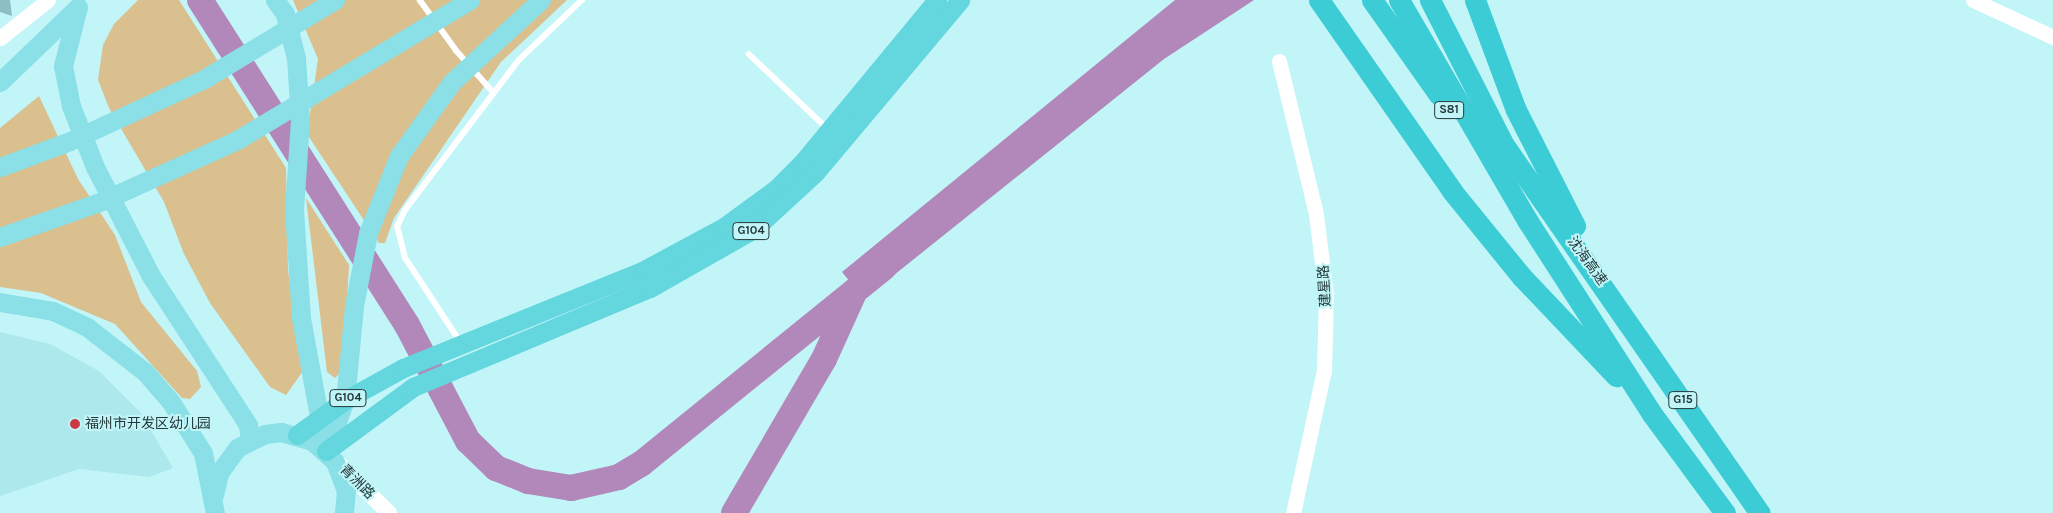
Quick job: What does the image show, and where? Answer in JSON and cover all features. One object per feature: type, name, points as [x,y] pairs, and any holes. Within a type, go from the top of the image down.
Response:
[{"type":"highway","name":"G104","points":[[298,435],[319,417],[403,368],[644,270],[724,227],[776,189],[829,130],[937,0]]},
{"type":"highway","name":"G104","points":[[326,450],[413,387],[650,288],[754,230],[815,173],[960,0]]},
{"type":"highway","points":[[1319,0],[1452,190],[1522,277],[1652,414]]},
{"type":"highway","name":"S81","points":[[1372,0],[1527,220]]},
{"type":"highway","name":"沈海高速","points":[[1398,0],[1527,220],[1652,414],[1725,513]]},
{"type":"highway","name":"沈海高速","points":[[1430,0],[1504,145],[1606,286],[1760,513]]},
{"type":"highway","points":[[1475,0],[1484,32],[1516,110],[1606,286]]},
{"type":"highway","points":[[1481,0],[1484,32]]},
{"type":"main road","points":[[275,0],[285,14],[296,58],[300,120],[294,210],[301,318],[326,450],[342,475],[344,513]]},
{"type":"main road","points":[[0,167],[70,141],[204,79],[335,0]]},
{"type":"main road","points":[[0,237],[102,200],[237,140],[470,0]]},
{"type":"main road","points":[[326,450],[346,400],[354,306],[368,232],[399,156],[452,82],[540,0]]},
{"type":"main road","points":[[0,82],[81,4]]},
{"type":"main road","points":[[81,4],[63,66],[71,106],[95,168],[150,276],[248,425],[250,440]]},
{"type":"main road","points":[[0,302],[53,311],[87,327],[145,372],[171,402],[203,453],[215,513]]},
{"type":"main road","points":[[215,513],[218,473],[226,459],[250,440],[265,434],[298,435],[326,450]]},
{"type":"main road","name":"青洲路","points":[[326,450],[389,513]]},
{"type":"street","points":[[0,38],[48,0]]},
{"type":"street","points":[[1973,0],[2053,38]]},
{"type":"street","name":"建星路","points":[[1278,61],[1316,214],[1326,303],[1324,370],[1293,513]]},
{"type":"lane","points":[[420,0],[456,50],[494,93]]},
{"type":"lane","points":[[461,344],[405,258],[398,244],[397,227],[406,210],[519,60],[582,0]]},
{"type":"lane","points":[[749,54],[829,130]]},
{"type":"shaded area","points":[[138,0],[179,0],[286,168],[288,270],[303,371],[286,395],[270,387],[210,303],[184,254],[164,202],[109,108],[98,80],[103,45],[114,24]]},
{"type":"shaded area","points":[[293,0],[567,0],[501,62],[394,218],[385,243],[379,243],[307,134],[318,59]]},
{"type":"shaded area","points":[[1175,0],[1254,0],[1164,59],[864,299],[842,272]]},
{"type":"shaded area","points":[[39,96],[78,179],[115,235],[141,302],[197,371],[201,387],[190,399],[182,398],[115,324],[41,293],[0,287],[0,128]]},
{"type":"shaded area","points":[[306,198],[349,265],[343,370],[335,378],[327,372]]},
{"type":"shaded area","name":"福州市开发区幼儿园","points":[[0,332],[50,344],[99,371],[140,412],[173,468],[149,477],[79,469],[0,496]]},
{"type":"building","points":[[0,0],[10,0],[12,16],[0,12]]},
{"type":"waterway","points":[[200,0],[407,325],[468,441],[496,468],[528,481],[571,488],[619,477],[641,464],[884,267]]},
{"type":"waterway","points":[[734,513],[824,359],[853,295]]},
{"type":"place","name":"福州市开发区幼儿园","points":[[75,424]]}]
